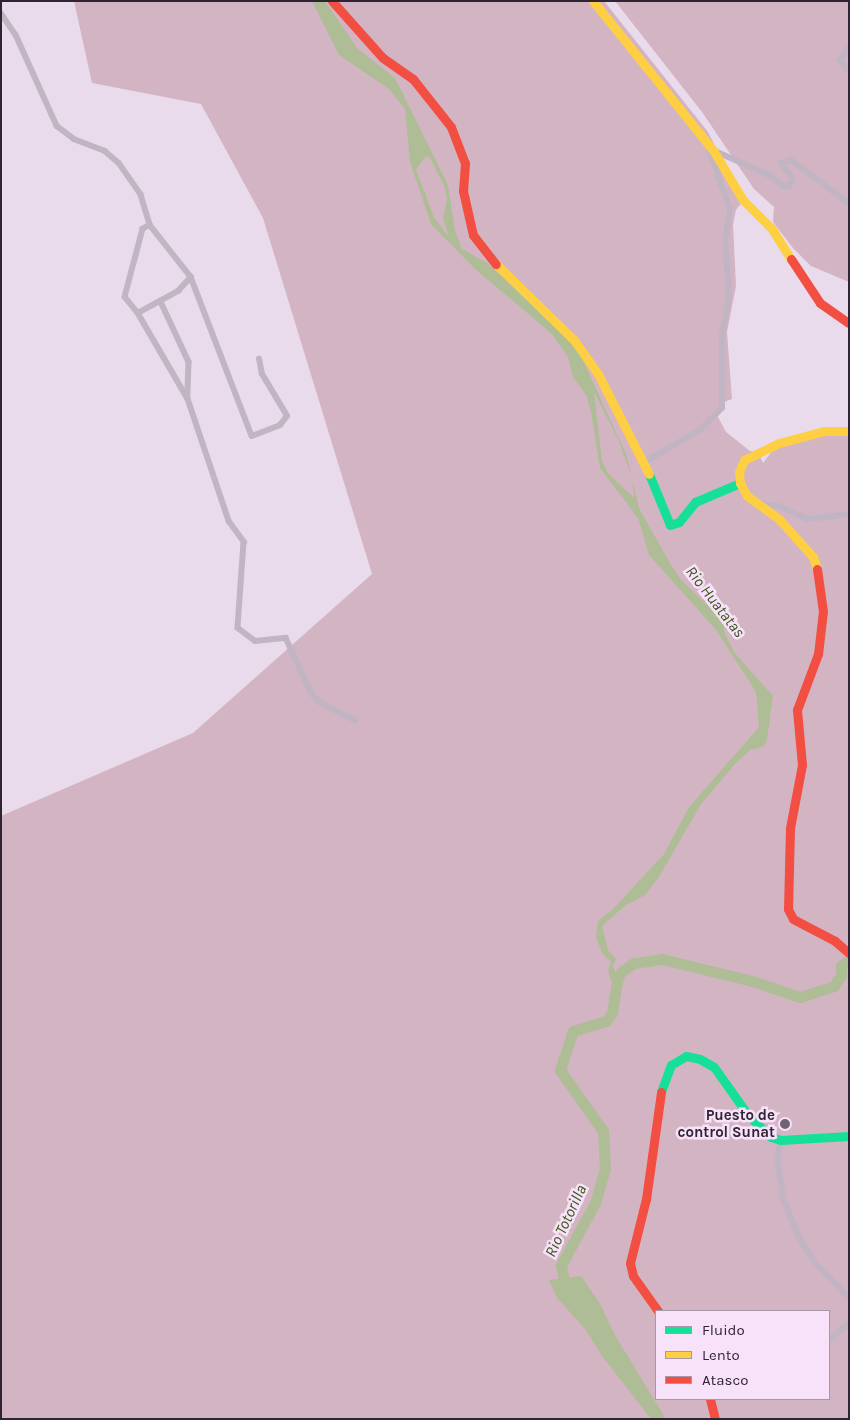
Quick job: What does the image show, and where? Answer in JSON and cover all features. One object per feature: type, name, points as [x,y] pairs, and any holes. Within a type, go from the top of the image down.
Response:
[{"type":"main road","points":[[332,1],[383,58],[413,79],[451,127],[465,163],[463,191],[473,235],[491,259],[549,314],[582,350],[598,374],[644,463],[664,517],[672,526],[695,502],[740,483]]},
{"type":"main road","points":[[593,1],[714,150],[743,200],[775,233],[820,303],[836,317],[849,322]]},
{"type":"main road","points":[[849,431],[810,434],[750,456],[741,463],[740,483],[747,496],[780,519],[813,557],[822,582],[818,654],[796,722],[801,776],[790,828],[787,896],[789,913],[793,918],[835,940],[849,953]]},
{"type":"main road","points":[[657,1310],[633,1276],[630,1263],[646,1199],[658,1101],[671,1065],[686,1056],[700,1059],[714,1067],[762,1133],[780,1140],[849,1136]]},
{"type":"main road","points":[[710,1400],[715,1419]]},
{"type":"street","points":[[1,13],[16,35],[57,126],[74,139],[106,151],[119,163],[141,195],[150,225],[191,277],[252,436],[280,425],[287,416],[262,374],[260,358]]},
{"type":"street","points":[[849,49],[840,60],[849,71]]},
{"type":"street","points":[[644,463],[700,430],[722,408],[722,336],[729,294],[726,241],[730,210],[707,142]]},
{"type":"street","points":[[714,150],[769,174],[784,186],[789,186],[793,179],[781,163],[791,160],[849,203]]},
{"type":"street","points":[[150,225],[143,229],[125,297],[138,313],[188,399],[229,521],[246,549],[238,628],[255,641],[286,638],[312,694],[321,703],[355,720]]},
{"type":"street","points":[[138,313],[178,291],[191,277]]},
{"type":"street","points":[[161,302],[189,362],[188,399]]},
{"type":"street","points":[[756,503],[779,506],[808,519],[849,514]]},
{"type":"street","points":[[780,1140],[778,1160],[783,1197],[799,1237],[816,1263],[849,1298]]},
{"type":"street","points":[[830,1339],[849,1323]]},
{"type":"shaded area","points":[[74,1],[604,1],[708,132],[743,201],[736,210],[733,225],[736,286],[727,332],[732,399],[719,404],[718,417],[726,432],[750,451],[758,452],[763,463],[775,447],[784,443],[849,431],[849,1419],[1,1419],[1,816],[193,733],[372,574],[263,218],[201,104],[92,83]]},
{"type":"shaded area","points":[[312,1],[325,1],[357,48],[395,78],[448,185],[455,230],[462,249],[487,263],[567,336],[582,358],[626,454],[631,476],[618,439],[594,392],[602,461],[608,473],[634,498],[632,480],[639,508],[671,565],[682,581],[723,620],[725,634],[734,652],[773,696],[767,740],[763,747],[750,750],[735,764],[701,804],[659,877],[645,895],[626,905],[602,926],[608,950],[616,959],[613,967],[617,977],[612,984],[608,971],[611,962],[602,953],[596,937],[598,921],[612,910],[664,854],[689,807],[759,727],[756,692],[716,630],[649,555],[638,518],[600,468],[591,412],[586,395],[573,377],[568,357],[552,334],[475,269],[431,224],[410,162],[405,109],[389,89],[339,55]],"holes":[[[426,156],[430,158],[445,188],[447,199],[443,219],[449,237],[434,217],[416,170]]]},
{"type":"shaded area","points":[[615,1],[849,1],[849,282],[811,266],[793,248],[773,222],[774,207],[754,189],[702,112]]},
{"type":"shaded area","points":[[581,1276],[599,1302],[616,1337],[666,1419],[651,1419],[602,1356],[586,1330],[557,1298],[549,1280]]},
{"type":"waterway","name":"Rio Totorilla","points":[[566,1291],[561,1265],[595,1203],[605,1168],[603,1131],[560,1070],[573,1031],[606,1021],[612,1013],[617,981],[621,972],[634,963],[662,959],[752,981],[800,997],[834,986],[841,975],[841,966],[849,960]]},
{"type":"traffic: fast","points":[[649,474],[670,525],[679,522],[695,502],[740,483]]},
{"type":"traffic: fast","points":[[661,1092],[671,1065],[686,1056],[700,1059],[714,1067],[748,1115],[771,1137],[781,1140],[849,1136]]},
{"type":"traffic: slow","points":[[593,1],[713,150],[743,200],[772,229],[791,259]]},
{"type":"traffic: slow","points":[[496,264],[574,340],[598,374],[649,474]]},
{"type":"traffic: slow","points":[[817,569],[813,557],[779,519],[747,496],[740,483],[739,472],[744,460],[779,443],[824,431],[849,431]]},
{"type":"traffic: jam","points":[[332,1],[383,58],[413,79],[451,127],[465,163],[463,191],[473,235],[496,264]]},
{"type":"traffic: jam","points":[[791,259],[820,303],[849,323]]},
{"type":"traffic: jam","points":[[817,569],[823,611],[818,654],[797,710],[802,765],[790,828],[788,909],[793,919],[835,941],[849,953]]},
{"type":"traffic: jam","points":[[657,1310],[633,1276],[630,1263],[646,1199],[661,1092]]},
{"type":"traffic: jam","points":[[710,1400],[715,1419]]},
{"type":"place","name":"Puesto de control Sunat","points":[[785,1124]]},
{"type":"water label","name":"Rio Huatatas","points":[[715,602]]}]
